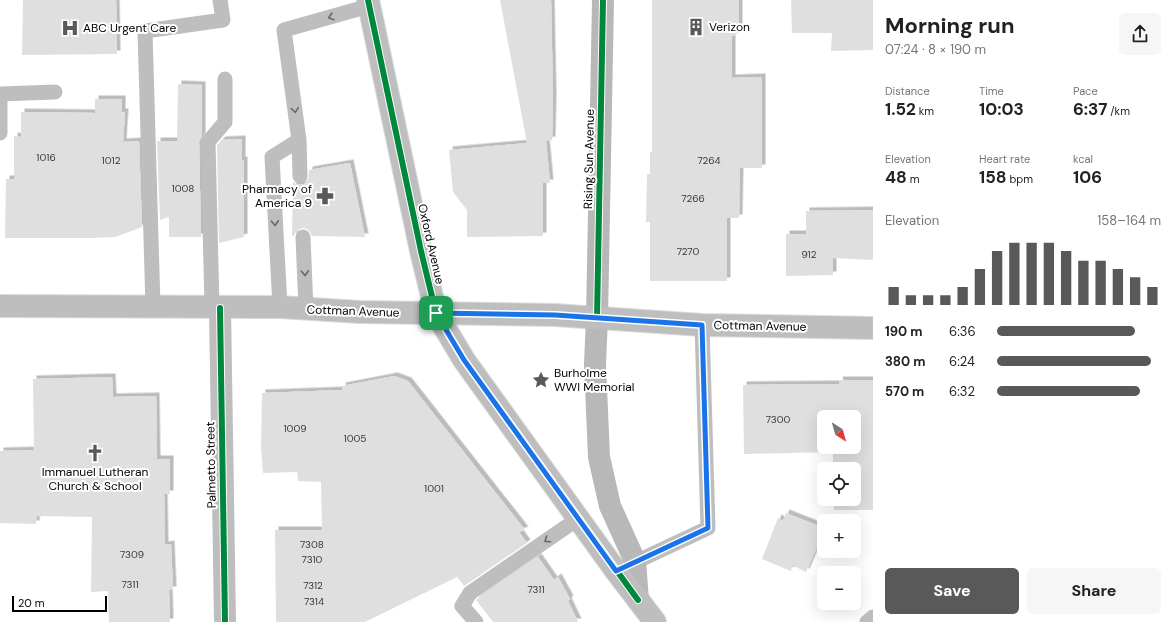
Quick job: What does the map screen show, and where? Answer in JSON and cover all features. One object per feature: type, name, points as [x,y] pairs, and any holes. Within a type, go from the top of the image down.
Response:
[{"type":"main road","name":"Rising Sun Avenue","points":[[602,0],[596,364],[599,457],[610,506],[636,561],[640,622]]},
{"type":"main road","name":"Oxford Avenue","points":[[368,3],[421,251],[436,313],[464,360],[616,571],[655,622]]},
{"type":"main road","name":"Cottman Avenue","points":[[0,306],[280,307],[360,312],[555,315],[702,325],[873,328]]},
{"type":"main road","name":"Palmetto Street","points":[[216,307],[225,622]]},
{"type":"lane","points":[[153,307],[145,31],[223,20],[220,0]]},
{"type":"lane","points":[[300,176],[299,140],[284,30],[368,3]]},
{"type":"lane","points":[[216,307],[208,142],[225,122],[225,79]]},
{"type":"lane","points":[[0,133],[0,94],[55,92]]},
{"type":"lane","points":[[280,307],[272,157],[299,140]]},
{"type":"lane","points":[[303,237],[306,309]]},
{"type":"lane","points":[[616,571],[708,528],[702,325]]},
{"type":"lane","points":[[476,622],[462,606],[470,593],[579,518]]},
{"type":"lane","points":[[866,622],[873,617]]},
{"type":"building","name":"ABC Urgent Care","points":[[23,0],[116,0],[117,54],[22,55]]},
{"type":"building","points":[[500,0],[551,0],[553,97],[552,140],[546,141],[550,183],[543,183],[543,236],[467,237],[467,210],[453,192],[449,150],[527,143]]},
{"type":"building","points":[[652,0],[739,0],[739,33],[732,36],[732,78],[762,77],[762,168],[740,168],[739,218],[727,218],[727,281],[650,281],[650,222],[646,222],[647,174],[650,174],[650,152],[652,152]]},
{"type":"building","points":[[791,0],[873,0],[873,50],[831,51],[832,33],[792,33]]},
{"type":"building","points":[[178,84],[202,85],[202,136],[199,142],[201,237],[169,237],[169,217],[160,220],[157,141],[177,141]]},
{"type":"building","points":[[95,99],[122,99],[122,112],[125,112],[123,142],[139,141],[142,227],[115,237],[5,238],[6,179],[14,179],[14,136],[21,137],[21,112],[95,113]]},
{"type":"building","points":[[242,139],[242,160],[244,160],[244,237],[219,243],[217,145],[222,140]]},
{"type":"building","name":"Pharmacy of America 9","points":[[350,163],[365,237],[312,236],[307,229],[303,228],[298,230],[294,236],[292,236],[293,181],[296,184],[304,184],[308,180],[309,170]]},
{"type":"building","points":[[873,210],[873,260],[833,258],[833,275],[786,276],[786,234],[806,234],[806,211]]},
{"type":"building","points":[[394,376],[408,381],[525,530],[519,532],[527,543],[464,586],[457,577],[365,622],[276,622],[275,530],[322,530],[321,482],[298,481],[297,472],[263,473],[261,448],[262,393],[343,390],[342,386]]},
{"type":"building","name":"Immanuel Lutheran Church & School","points":[[112,377],[113,397],[156,396],[157,459],[170,459],[170,494],[164,494],[165,545],[171,544],[173,590],[169,590],[170,622],[109,622],[108,591],[91,592],[92,517],[37,516],[36,524],[0,523],[0,451],[34,450],[33,379]]},
{"type":"building","points":[[839,380],[873,380],[873,510],[834,510],[834,506],[861,506],[861,462],[833,462],[833,454],[861,454],[861,410],[817,410],[817,452],[744,454],[743,385],[840,384]]},
{"type":"building","points":[[786,513],[817,525],[817,547],[806,572],[792,565],[791,571],[762,559],[778,518],[783,521]]},
{"type":"building","points":[[538,557],[554,580],[558,577],[570,599],[568,601],[578,622],[493,622],[476,600]]},
{"type":"cycle path","points":[[368,0],[421,251],[436,313],[464,360],[638,600]]},
{"type":"cycle path","points":[[597,318],[603,0]]},
{"type":"cycle path","points":[[220,308],[225,622]]},
{"type":"place","name":"Verizon","points":[[696,27]]},
{"type":"place","name":"ABC Urgent Care","points":[[70,28]]},
{"type":"place","name":"Pharmacy of America 9","points":[[325,196]]},
{"type":"place","name":"Burholme WWI Memorial","points":[[541,380]]},
{"type":"place","name":"Immanuel Lutheran Church & School","points":[[95,453]]},
{"type":"route","points":[[436,313],[555,315],[702,325],[708,528],[616,571],[464,360],[436,313]]}]
